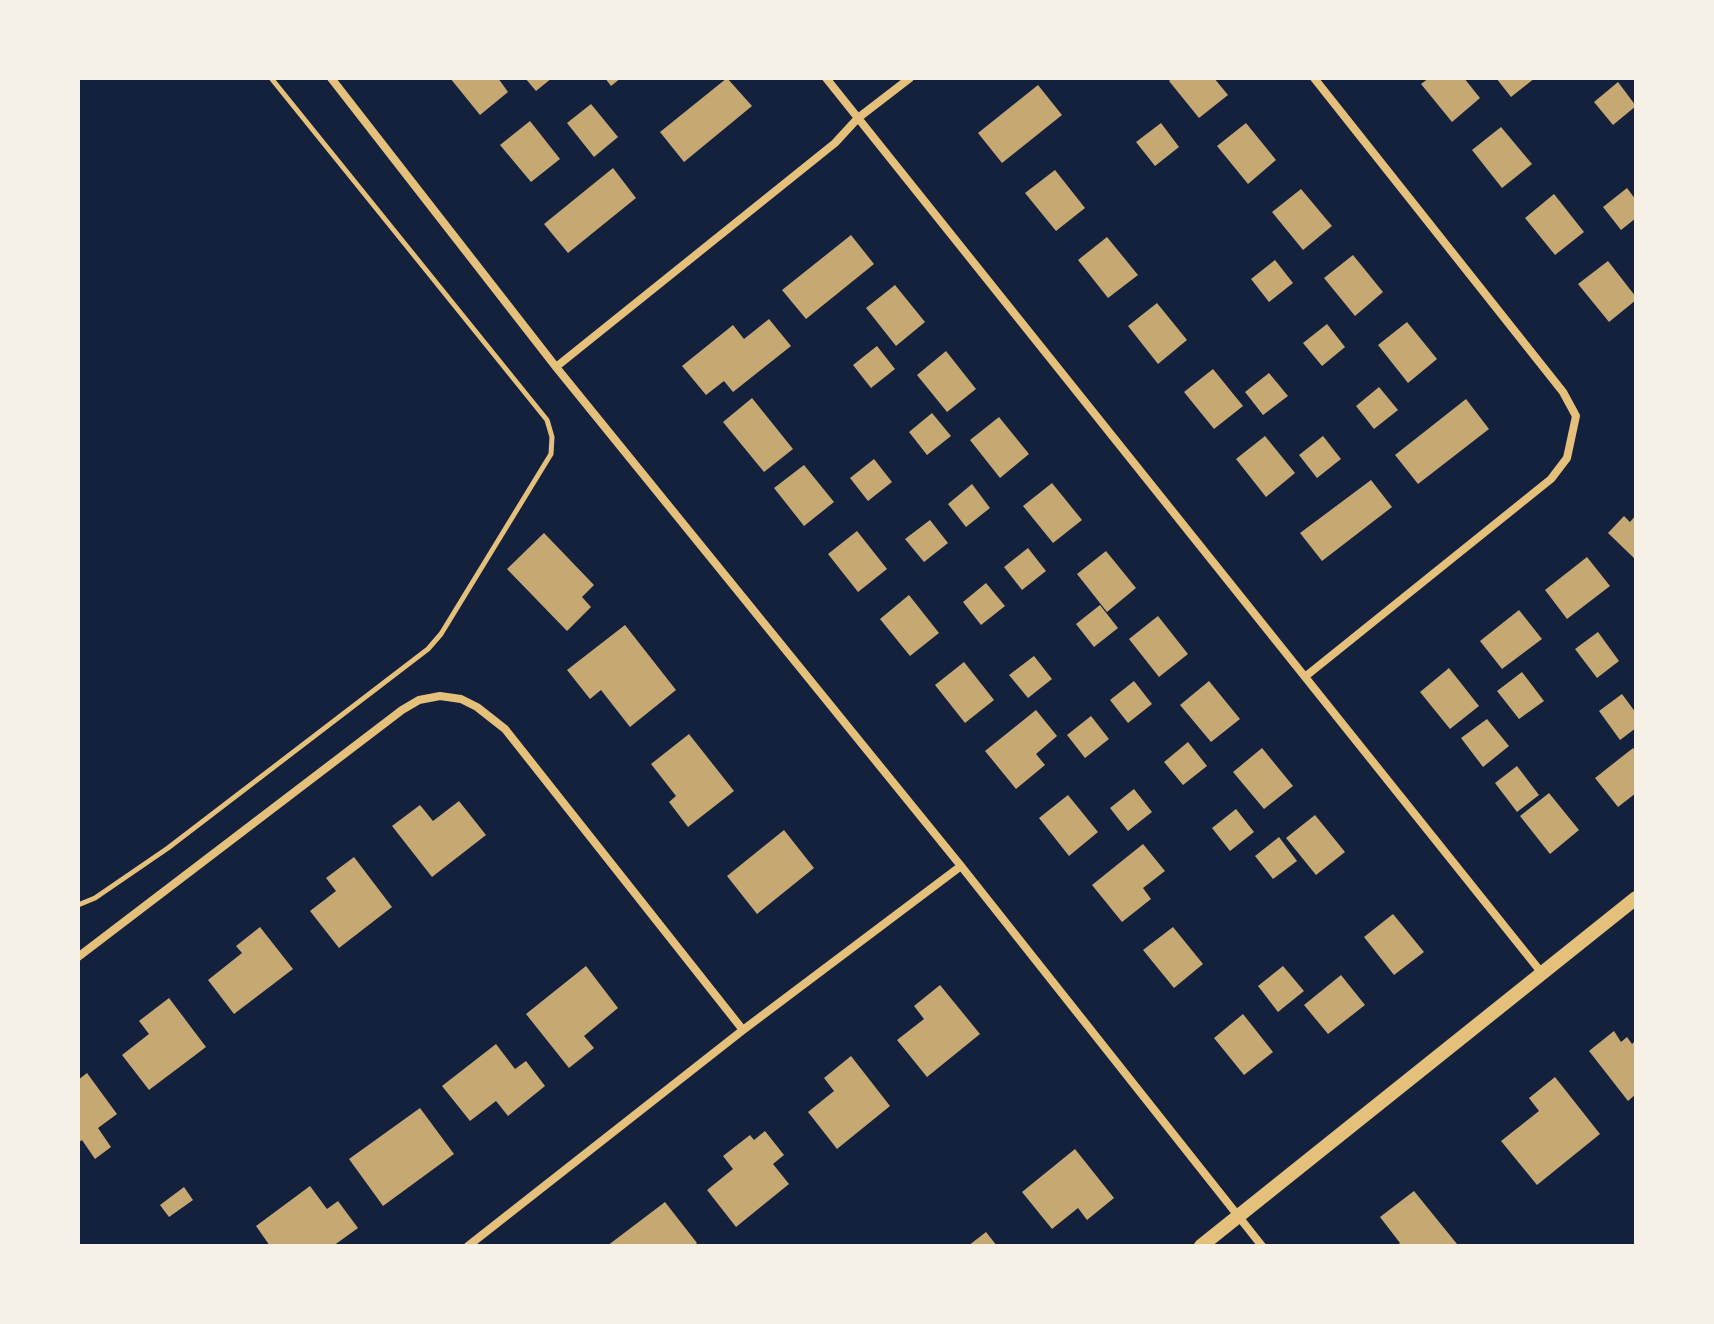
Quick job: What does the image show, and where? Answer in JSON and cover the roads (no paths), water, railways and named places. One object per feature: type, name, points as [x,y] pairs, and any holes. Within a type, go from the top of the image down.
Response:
[{"type":"street","points":[[331,78],[556,367],[961,866],[1262,1246]]},
{"type":"street","points":[[826,78],[1541,972]]},
{"type":"street","points":[[556,367],[835,143],[858,118],[910,78]]},
{"type":"street","points":[[1306,676],[1551,479],[1567,458],[1576,416],[1563,392],[1314,78]]},
{"type":"street","points":[[78,957],[402,710],[419,700],[440,696],[461,699],[477,707],[505,729],[743,1030]]},
{"type":"street","points":[[468,1246],[743,1030],[961,866]]},
{"type":"street","points":[[1201,1246],[1636,898]]}]
